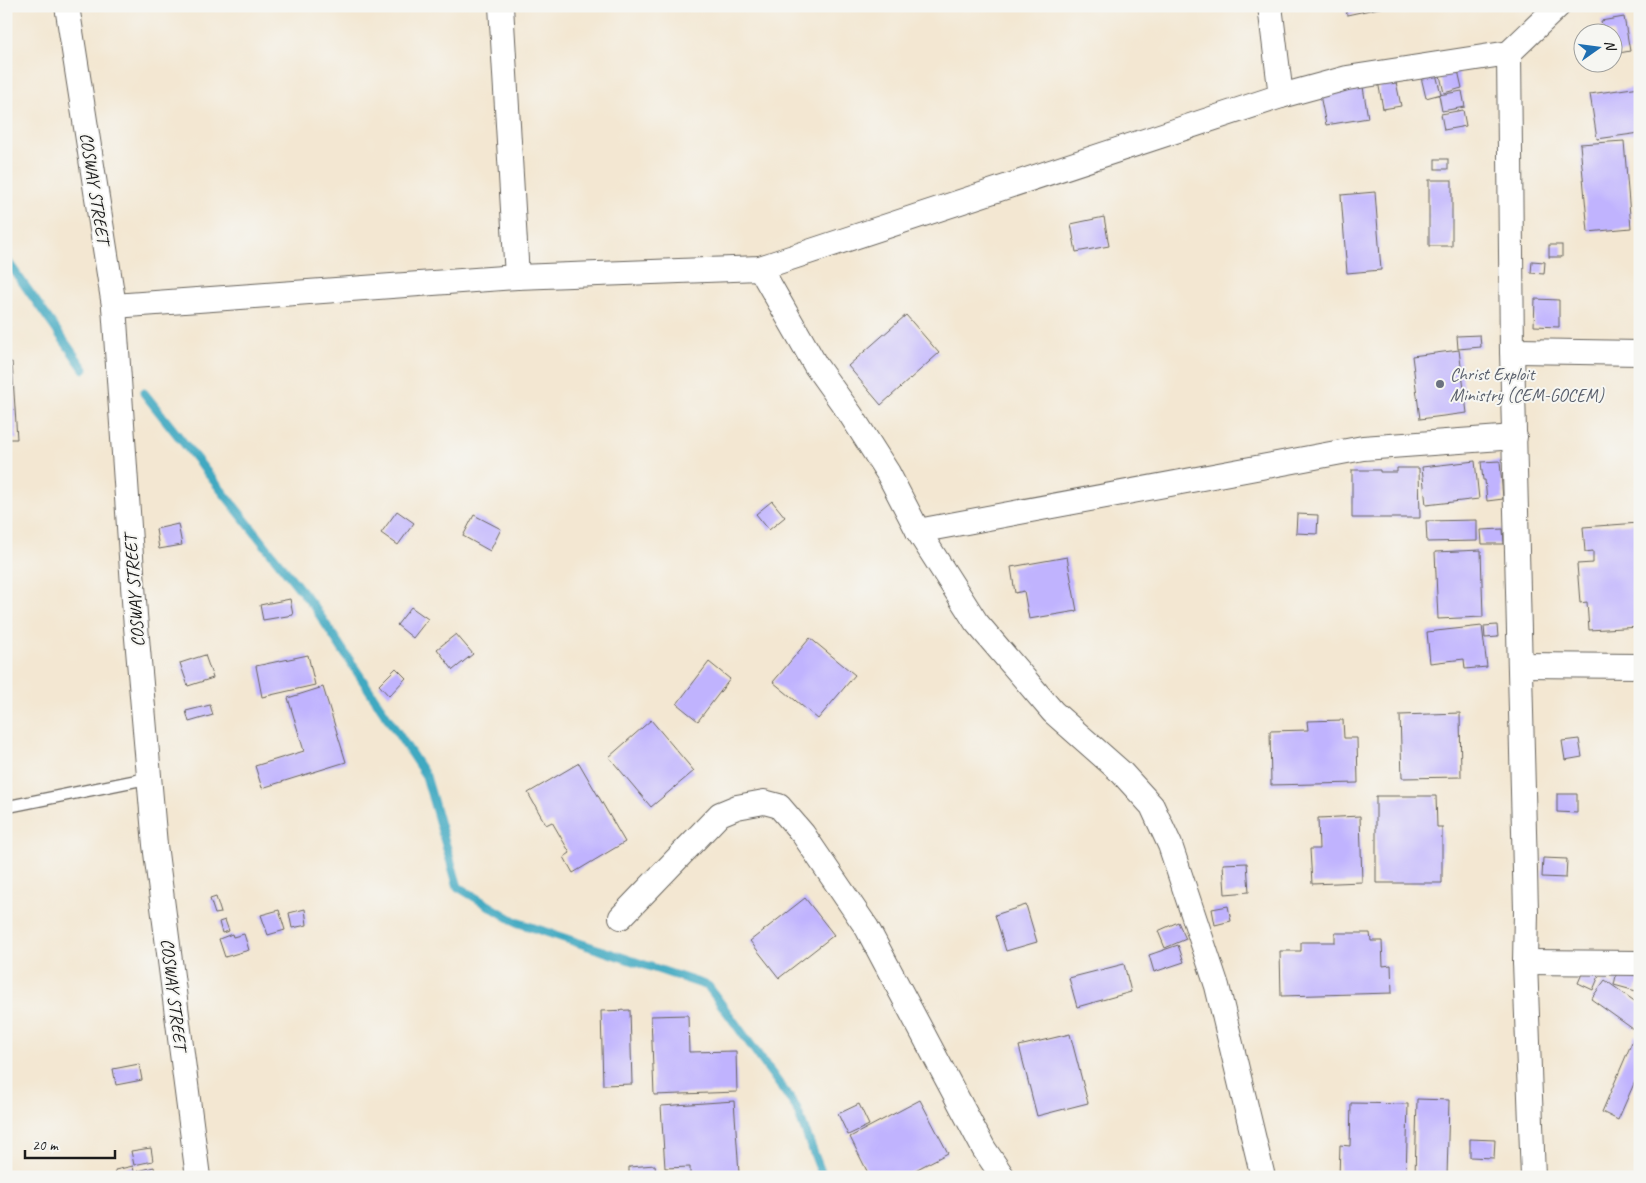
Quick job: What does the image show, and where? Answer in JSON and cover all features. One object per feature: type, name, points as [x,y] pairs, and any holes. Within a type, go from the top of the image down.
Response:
[{"type":"street","name":"COSWAY STREET","points":[[67,6],[114,306],[135,615],[156,854],[198,1177]]},
{"type":"street","points":[[501,6],[517,277]]},
{"type":"street","points":[[1270,6],[1281,96]]},
{"type":"street","points":[[114,306],[517,277],[760,268],[1281,96],[1348,78],[1509,53],[1558,6]]},
{"type":"street","points":[[1509,53],[1512,351],[1521,666],[1526,911],[1525,962],[1533,1177]]},
{"type":"street","points":[[760,268],[816,366],[851,415],[888,473],[918,531],[976,622],[1053,712],[1122,773],[1152,806],[1170,845],[1217,986],[1263,1177]]},
{"type":"street","points":[[1512,351],[1640,353]]},
{"type":"street","points":[[918,531],[1364,448],[1515,437]]},
{"type":"street","points":[[1521,666],[1640,666]]},
{"type":"street","points":[[621,917],[720,814],[738,806],[755,803],[764,802],[779,806],[803,834],[867,928],[984,1150],[1003,1177]]},
{"type":"street","points":[[1525,962],[1640,963]]},
{"type":"lane","points":[[6,807],[149,778]]},
{"type":"building","points":[[1345,6],[1384,6],[1384,7],[1347,15]]},
{"type":"building","points":[[1624,17],[1630,51],[1624,52],[1624,22],[1601,21]]},
{"type":"building","points":[[1457,66],[1462,88],[1444,93],[1439,71]]},
{"type":"building","points":[[1436,74],[1441,94],[1426,98],[1421,77]]},
{"type":"building","points":[[1395,77],[1401,106],[1383,109],[1378,81]]},
{"type":"building","points":[[1363,87],[1368,118],[1326,125],[1320,95]]},
{"type":"building","points":[[1640,87],[1640,133],[1597,139],[1590,94]]},
{"type":"building","points":[[1462,91],[1465,107],[1442,111],[1439,95]]},
{"type":"building","points":[[1463,110],[1466,126],[1444,130],[1441,114]]},
{"type":"building","points":[[1624,141],[1631,228],[1588,232],[1580,144]]},
{"type":"building","points":[[1435,159],[1448,159],[1448,169],[1435,169]]},
{"type":"building","points":[[1429,180],[1452,180],[1452,246],[1429,246]]},
{"type":"building","points":[[1375,192],[1381,270],[1347,273],[1341,195]]},
{"type":"building","points":[[1104,217],[1109,246],[1076,252],[1071,224]]},
{"type":"building","points":[[1549,245],[1562,245],[1562,257],[1549,257]]},
{"type":"building","points":[[1532,261],[1545,262],[1544,274],[1531,273]]},
{"type":"building","points":[[1535,299],[1559,300],[1559,327],[1534,326]]},
{"type":"building","points":[[906,315],[939,353],[881,405],[848,366]]},
{"type":"building","points":[[1480,335],[1481,347],[1458,349],[1457,336]]},
{"type":"building","name":"Christ Exploit Ministry (CEM-GOCEM)","points":[[1459,350],[1467,413],[1420,419],[1412,356]]},
{"type":"building","points":[[12,362],[17,439],[6,439],[6,363]]},
{"type":"building","points":[[1475,461],[1479,499],[1426,505],[1422,467]]},
{"type":"building","points":[[1500,461],[1503,499],[1487,501],[1481,462]]},
{"type":"building","points":[[1397,468],[1419,468],[1420,518],[1352,518],[1352,470],[1397,472]]},
{"type":"building","points":[[772,501],[785,517],[769,530],[756,514]]},
{"type":"building","points":[[397,511],[414,523],[398,545],[381,533]]},
{"type":"building","points":[[1297,514],[1318,515],[1317,534],[1296,533]]},
{"type":"building","points":[[474,515],[501,529],[490,551],[463,536]]},
{"type":"building","points":[[1477,520],[1477,541],[1427,542],[1426,521]]},
{"type":"building","points":[[1639,523],[1640,627],[1589,630],[1587,602],[1580,603],[1577,564],[1593,563],[1593,551],[1585,552],[1583,527]]},
{"type":"building","points":[[178,524],[182,545],[159,549],[156,529]]},
{"type":"building","points":[[1503,529],[1504,544],[1482,544],[1481,530]]},
{"type":"building","points":[[1481,550],[1483,617],[1438,619],[1435,552]]},
{"type":"building","points":[[1067,557],[1077,611],[1029,619],[1024,591],[1015,593],[1011,567]]},
{"type":"building","points":[[290,599],[293,615],[263,620],[260,605]]},
{"type":"building","points":[[411,607],[428,619],[413,638],[397,625]]},
{"type":"building","points":[[1497,625],[1498,637],[1485,638],[1484,626]]},
{"type":"building","points":[[1482,626],[1487,667],[1465,669],[1464,659],[1430,663],[1427,632]]},
{"type":"building","points":[[456,634],[473,654],[453,670],[437,649]]},
{"type":"building","points":[[810,638],[855,675],[818,719],[773,682]]},
{"type":"building","points":[[205,655],[213,678],[188,686],[180,663]]},
{"type":"building","points":[[308,655],[315,685],[262,697],[256,666]]},
{"type":"building","points":[[709,662],[730,679],[698,721],[677,704]]},
{"type":"building","points":[[396,668],[406,678],[389,696],[379,685]]},
{"type":"building","points":[[323,687],[346,762],[262,788],[255,766],[304,751],[288,698]]},
{"type":"building","points":[[210,705],[213,715],[189,722],[186,711]]},
{"type":"building","points":[[1460,713],[1461,777],[1402,778],[1400,715]]},
{"type":"building","points":[[651,720],[694,771],[651,807],[609,757]]},
{"type":"building","points":[[1343,720],[1344,738],[1357,738],[1358,783],[1271,785],[1270,731],[1308,730],[1307,721]]},
{"type":"building","points":[[1579,739],[1582,757],[1565,760],[1562,741]]},
{"type":"building","points":[[579,763],[625,842],[573,873],[564,857],[570,853],[552,822],[546,825],[528,793]]},
{"type":"building","points":[[1557,794],[1577,794],[1577,813],[1557,812]]},
{"type":"building","points":[[1376,796],[1436,796],[1437,827],[1442,827],[1442,883],[1376,883]]},
{"type":"building","points":[[1360,816],[1362,882],[1312,884],[1310,849],[1319,849],[1318,818]]},
{"type":"building","points":[[1543,858],[1567,859],[1566,878],[1542,877]]},
{"type":"building","points":[[1247,863],[1249,892],[1225,894],[1223,864]]},
{"type":"building","points":[[216,897],[221,913],[215,914],[210,899]]},
{"type":"building","points":[[805,898],[834,935],[779,978],[750,941]]},
{"type":"building","points":[[1026,905],[1037,942],[1006,951],[995,915]]},
{"type":"building","points":[[1228,906],[1231,921],[1215,925],[1212,909]]},
{"type":"building","points":[[305,909],[307,925],[292,928],[289,913]]},
{"type":"building","points":[[279,910],[285,930],[268,935],[261,915]]},
{"type":"building","points":[[225,920],[229,931],[222,933],[219,922]]},
{"type":"building","points":[[1178,922],[1186,939],[1165,948],[1158,931]]},
{"type":"building","points":[[1335,933],[1370,933],[1371,941],[1382,941],[1383,966],[1391,965],[1392,993],[1281,996],[1280,951],[1301,951],[1301,942],[1335,942]]},
{"type":"building","points":[[232,934],[233,937],[244,934],[249,950],[225,957],[219,939]]},
{"type":"building","points":[[1178,945],[1184,962],[1154,972],[1149,955]]},
{"type":"building","points":[[1124,964],[1131,992],[1077,1007],[1069,978]]},
{"type":"building","points":[[1584,969],[1599,976],[1593,990],[1578,983]]},
{"type":"building","points":[[1617,971],[1640,977],[1636,991],[1614,985]]},
{"type":"building","points":[[1605,980],[1640,1005],[1640,1020],[1633,1029],[1591,999]]},
{"type":"building","points":[[630,1010],[632,1084],[603,1085],[601,1011]]},
{"type":"building","points":[[688,1015],[689,1052],[736,1051],[737,1092],[654,1095],[651,1016]]},
{"type":"building","points":[[1070,1034],[1088,1103],[1037,1116],[1019,1046]]},
{"type":"building","points":[[1635,1035],[1640,1038],[1640,1070],[1618,1120],[1602,1112]]},
{"type":"building","points":[[139,1064],[142,1080],[116,1085],[113,1069]]},
{"type":"building","points":[[1417,1099],[1449,1100],[1447,1177],[1415,1177]]},
{"type":"building","points":[[920,1100],[948,1153],[902,1177],[870,1177],[850,1137]]},
{"type":"building","points":[[734,1101],[739,1173],[730,1174],[731,1177],[690,1177],[690,1167],[665,1168],[661,1106]]},
{"type":"building","points":[[1351,1103],[1408,1104],[1406,1177],[1339,1177],[1340,1145],[1350,1146]]},
{"type":"building","points":[[859,1104],[869,1125],[848,1135],[838,1114]]},
{"type":"building","points":[[1470,1139],[1495,1140],[1494,1158],[1470,1157]]},
{"type":"building","points":[[151,1148],[153,1161],[134,1165],[131,1151]]},
{"type":"building","points":[[655,1165],[656,1177],[629,1177],[629,1167]]},
{"type":"building","points":[[133,1166],[135,1177],[117,1177],[115,1170]]},
{"type":"building","points":[[154,1167],[156,1177],[140,1177],[138,1171]]},
{"type":"waterway","points":[[6,259],[84,369]]},
{"type":"waterway","points":[[144,393],[315,608],[426,776],[458,887],[516,922],[708,986],[796,1107],[823,1177]]},
{"type":"place","name":"Christ Exploit Ministry (CEM-GOCEM)","points":[[1440,384]]}]
